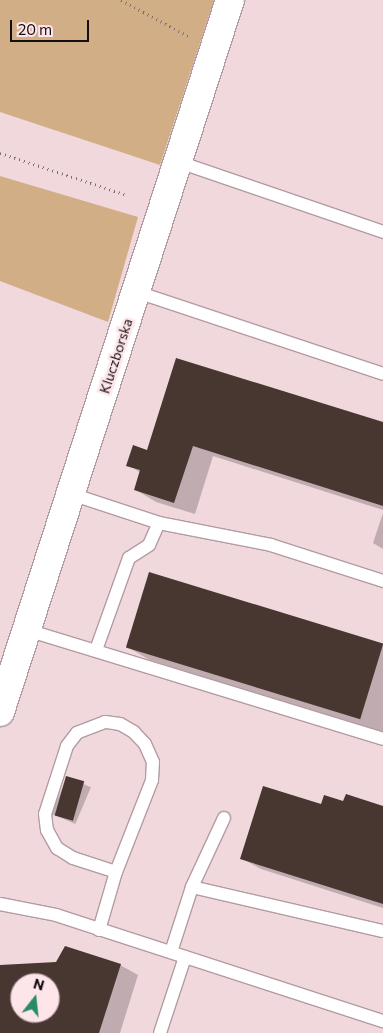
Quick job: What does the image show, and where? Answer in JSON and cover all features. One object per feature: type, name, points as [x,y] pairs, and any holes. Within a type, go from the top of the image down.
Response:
[{"type":"street","name":"Kluczborska","points":[[0,712],[230,0]]},
{"type":"lane","points":[[179,162],[383,232]]},
{"type":"lane","points":[[137,292],[383,374]]},
{"type":"lane","points":[[71,494],[159,523],[271,545],[383,581]]},
{"type":"lane","points":[[96,650],[129,558],[148,545],[159,523]]},
{"type":"lane","points":[[27,630],[383,739]]},
{"type":"lane","points":[[99,930],[116,872],[152,780],[153,762],[145,744],[134,732],[120,724],[105,722],[77,733],[67,746],[45,814],[47,830],[57,848],[73,858],[116,872]]},
{"type":"lane","points":[[171,952],[192,887],[224,818]]},
{"type":"lane","points":[[192,887],[383,931]]},
{"type":"lane","points":[[0,904],[56,916],[383,1022]]},
{"type":"lane","points":[[160,1033],[185,957]]},
{"type":"path","points":[[121,0],[165,22],[214,52]]},
{"type":"path","points":[[0,152],[127,195]]},
{"type":"shaded area","points":[[0,0],[214,0],[160,165],[0,112]]},
{"type":"shaded area","points":[[0,176],[138,217],[108,322],[0,281]]},
{"type":"building","points":[[176,358],[383,422],[383,506],[193,446],[174,503],[134,490],[140,470],[126,466],[133,445],[147,450]]},
{"type":"building","points":[[149,572],[383,644],[360,719],[126,648]]},
{"type":"building","points":[[66,776],[84,781],[73,821],[55,815]]},
{"type":"building","points":[[263,786],[321,804],[324,795],[343,801],[346,794],[383,806],[383,904],[240,859]]},
{"type":"building","points":[[65,946],[121,964],[99,1033],[0,1033],[0,965],[56,962]]}]
